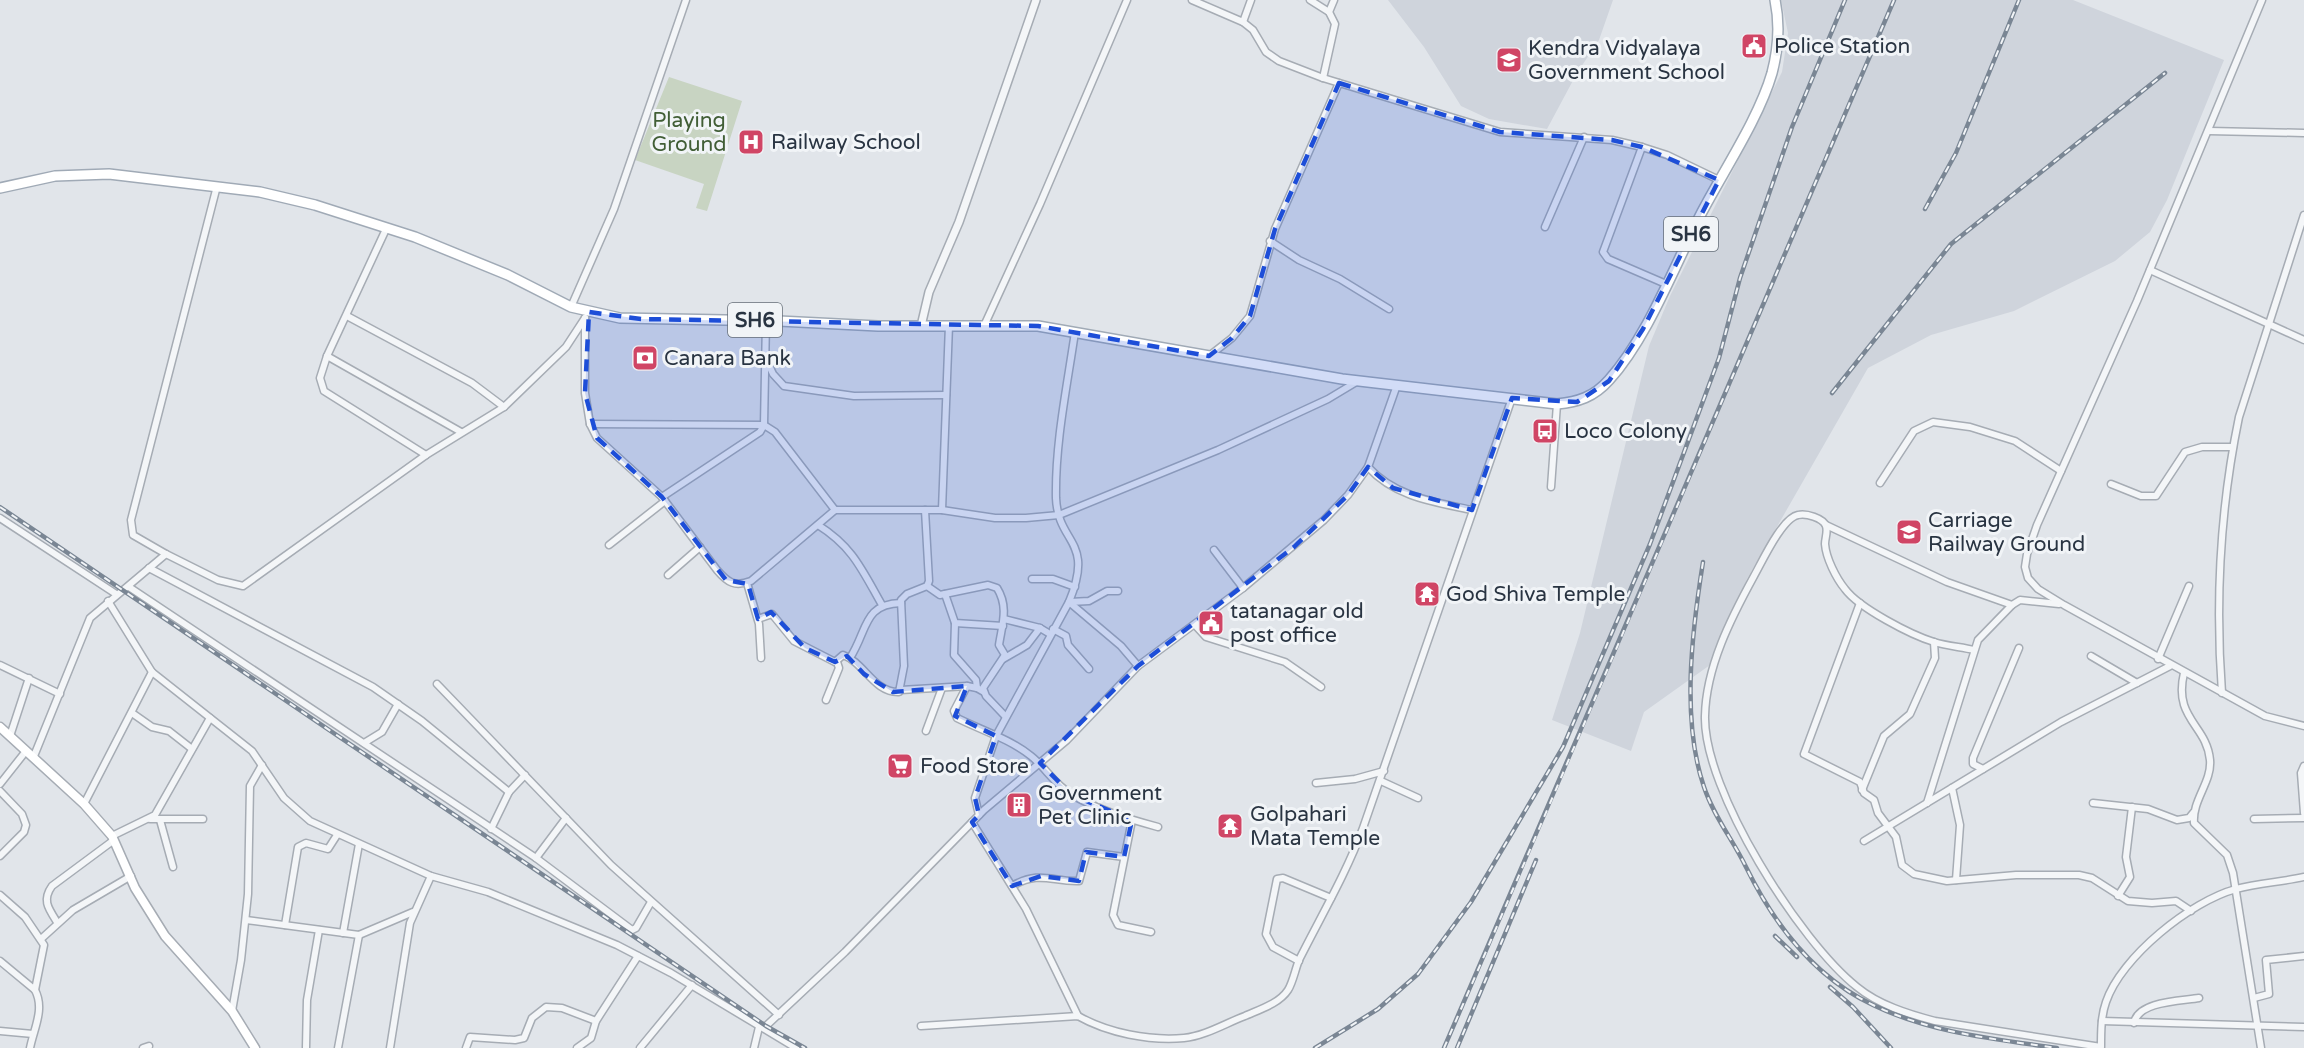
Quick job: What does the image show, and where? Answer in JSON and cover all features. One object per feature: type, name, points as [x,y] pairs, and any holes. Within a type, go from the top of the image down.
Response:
[{"type":"main road","name":"SH6","points":[[0,188],[80,174],[119,175],[217,185],[315,205],[387,227],[475,260],[587,315],[641,319],[766,320],[921,326],[1038,326],[1358,381],[1557,404],[1577,402],[1594,394],[1609,381],[1643,329],[1761,100],[1771,75],[1778,27],[1775,0]]},
{"type":"main road","points":[[0,727],[84,804],[113,838],[131,876],[165,936],[232,1011],[255,1048]]},
{"type":"street","points":[[571,307],[614,209],[686,0]]},
{"type":"street","points":[[921,326],[929,292],[959,222],[1036,0]]},
{"type":"street","points":[[984,326],[1054,172],[1127,0]]},
{"type":"street","points":[[1192,0],[1243,22],[1253,30],[1266,52],[1272,57],[1323,78],[1500,132],[1584,137],[1642,147],[1667,155],[1719,180]]},
{"type":"street","points":[[1243,22],[1251,0]]},
{"type":"street","points":[[1310,0],[1329,12],[1335,24],[1323,78]]},
{"type":"street","points":[[1329,12],[1334,0]]},
{"type":"street","points":[[2262,0],[2150,270],[2037,525],[2025,567],[2028,578],[2038,589],[2170,666],[2265,716],[2304,726]]},
{"type":"street","points":[[1209,356],[1232,339],[1250,316],[1270,241],[1339,83]]},
{"type":"street","points":[[2209,131],[2304,133]]},
{"type":"street","points":[[1545,227],[1584,137]]},
{"type":"street","points":[[1642,147],[1603,252],[1608,259],[1666,284]]},
{"type":"street","points":[[217,185],[131,520],[133,535],[218,580],[243,586],[426,455],[504,407],[566,347],[587,315]]},
{"type":"street","points":[[2222,693],[2217,631],[2218,571],[2232,447],[2238,417],[2304,215]]},
{"type":"street","points":[[387,227],[327,356],[320,378],[324,391],[426,455]]},
{"type":"street","points":[[1270,241],[1299,260],[1331,274],[1389,309]]},
{"type":"street","points":[[2150,270],[2304,340]]},
{"type":"street","points":[[587,315],[585,393],[590,424],[597,438],[664,499],[726,580],[733,584],[747,583],[771,567],[835,510],[942,510],[995,518],[1026,519],[1059,515],[1218,450],[1328,399],[1358,381]]},
{"type":"street","points":[[347,316],[472,383],[504,407]]},
{"type":"street","points":[[609,545],[664,499],[760,432],[764,425],[766,320]]},
{"type":"street","points":[[942,510],[949,325]]},
{"type":"street","points":[[979,815],[975,798],[996,736],[1051,632],[1070,602],[1076,587],[1080,566],[1078,555],[1059,515],[1056,500],[1059,449],[1075,332]]},
{"type":"street","points":[[765,355],[772,374],[784,386],[854,396],[946,394]]},
{"type":"street","points":[[327,356],[461,432]]},
{"type":"street","points":[[759,1027],[766,1026],[779,1015],[845,952],[979,815],[1067,740],[1138,666],[1243,588],[1324,520],[1348,495],[1368,467],[1397,386]]},
{"type":"street","points":[[921,1026],[1078,1016],[1093,1024],[1126,1033],[1185,1038],[1210,1031],[1278,1000],[1288,990],[1299,961],[1354,853],[1381,781],[1512,398]]},
{"type":"street","points":[[1551,487],[1557,404]]},
{"type":"street","points":[[1880,483],[1914,431],[1933,422],[1970,427],[2016,441],[2061,471]]},
{"type":"street","points":[[590,424],[764,425],[775,432],[835,510]]},
{"type":"street","points":[[2111,484],[2141,496],[2156,496],[2185,452],[2202,447],[2232,447]]},
{"type":"street","points":[[1368,467],[1393,489],[1472,510]]},
{"type":"street","points":[[925,510],[927,586],[935,593],[945,594],[993,585],[1000,593],[1004,623],[999,645],[1005,652],[1003,659],[985,684],[984,692]]},
{"type":"street","points":[[2012,605],[1947,582],[1807,515],[1798,515],[1785,524],[1742,597],[1715,662],[1708,687],[1704,717],[1709,748],[1719,783],[1756,855],[1806,932],[1834,967],[1858,989],[1882,1003],[1935,1021],[2101,1047],[2102,1021],[2113,987],[2129,964],[2160,934],[2191,911],[2236,889],[2304,877]]},
{"type":"street","points":[[0,518],[116,594]]},
{"type":"street","points":[[818,525],[843,541],[882,605]]},
{"type":"street","points":[[1826,525],[1827,553],[1844,589],[1860,603],[1934,642],[1974,650]]},
{"type":"street","points":[[668,574],[700,547]]},
{"type":"street","points":[[1214,550],[1243,588]]},
{"type":"street","points":[[0,784],[30,754],[60,694],[82,632],[90,618],[166,554]]},
{"type":"street","points":[[149,568],[228,613],[345,671],[398,704],[509,792]]},
{"type":"street","points":[[1032,579],[1053,579],[1076,587]]},
{"type":"street","points":[[747,583],[758,619],[761,658]]},
{"type":"street","points":[[901,690],[904,666],[901,603],[903,596],[927,586]]},
{"type":"street","points":[[2158,659],[2189,586]]},
{"type":"street","points":[[129,587],[536,858],[632,930],[636,928],[651,902]]},
{"type":"street","points":[[1070,602],[1089,601],[1107,591],[1118,591]]},
{"type":"street","points":[[945,594],[955,623],[954,655],[976,680],[977,688]]},
{"type":"street","points":[[1927,804],[1978,640],[2012,605],[2020,600],[2064,605]]},
{"type":"street","points":[[108,601],[152,672],[252,751],[284,798],[310,822],[431,876],[488,892],[608,941],[692,985],[796,1048]]},
{"type":"street","points":[[1070,602],[1121,646],[1138,666]]},
{"type":"street","points":[[849,658],[874,610],[882,605],[901,603]]},
{"type":"street","points":[[1860,603],[1804,752],[1806,757],[1857,778],[1862,790],[1874,800],[1896,837],[1902,865],[1907,870],[1922,877],[1956,880],[2016,874],[2079,875],[2092,878],[2128,901],[2176,901],[2191,911]]},
{"type":"street","points":[[758,619],[772,614],[794,641],[837,662],[839,668],[826,700]]},
{"type":"street","points":[[955,623],[1004,623],[1040,628],[1066,636],[1068,645],[1089,669]]},
{"type":"street","points":[[1195,625],[1206,637],[1285,662],[1321,687]]},
{"type":"street","points":[[1003,659],[1027,645],[1040,628]]},
{"type":"street","points":[[1862,790],[1884,736],[1910,714],[1935,658],[1934,642]]},
{"type":"street","points":[[1983,769],[1973,764],[1973,758],[2019,648]]},
{"type":"street","points":[[837,662],[843,655],[849,658],[864,674],[896,693],[901,690],[967,686],[977,688],[984,692],[1005,716]]},
{"type":"street","points":[[2091,656],[2136,683]]},
{"type":"street","points":[[0,665],[60,694]]},
{"type":"street","points":[[1864,841],[2061,722],[2170,666]]},
{"type":"street","points":[[84,804],[152,672]]},
{"type":"street","points":[[2093,803],[2148,809],[2177,820],[2189,818],[2193,813],[2210,762],[2209,753],[2182,702],[2180,688],[2184,673]]},
{"type":"street","points":[[10,736],[29,678]]},
{"type":"street","points":[[436,684],[651,902],[779,1015]]},
{"type":"street","points":[[967,686],[954,711],[955,716],[996,736],[1040,763],[1057,785],[1072,795],[1132,820],[1158,827]]},
{"type":"street","points":[[926,731],[942,688]]},
{"type":"street","points":[[364,743],[382,732],[398,704]]},
{"type":"street","points":[[132,714],[152,727],[169,731],[192,749]]},
{"type":"street","points":[[57,922],[46,904],[45,897],[52,886],[113,838],[149,819],[160,809],[210,718]]},
{"type":"street","points":[[232,1011],[246,920],[250,786],[262,765]]},
{"type":"street","points":[[2304,766],[2301,773],[2304,813]]},
{"type":"street","points":[[1316,783],[1355,779],[1384,771]]},
{"type":"street","points":[[491,829],[509,792],[525,776]]},
{"type":"street","points":[[1381,781],[1418,798]]},
{"type":"street","points":[[1952,788],[1960,825],[1956,880]]},
{"type":"street","points":[[0,791],[22,814],[26,825],[24,832],[0,856]]},
{"type":"street","points":[[2118,896],[2130,877],[2126,857],[2132,807]]},
{"type":"street","points":[[2193,813],[2194,823],[2227,855],[2236,889],[2260,1048]]},
{"type":"street","points":[[536,858],[566,818]]},
{"type":"street","points":[[149,819],[203,819]]},
{"type":"street","points":[[2254,819],[2304,819]]},
{"type":"street","points":[[160,820],[173,867]]},
{"type":"street","points":[[1132,820],[1114,903],[1114,922],[1124,928],[1151,933]]},
{"type":"street","points":[[972,822],[1012,886],[1044,944],[1078,1016]]},
{"type":"street","points":[[285,926],[298,847],[306,843],[328,849],[337,835]]},
{"type":"street","points":[[343,933],[359,844]]},
{"type":"street","points":[[1012,886],[1027,878],[1041,876],[1079,881],[1087,852],[1124,858]]},
{"type":"street","points":[[41,939],[57,922],[131,876]]},
{"type":"street","points":[[390,1048],[413,912],[431,876]]},
{"type":"street","points":[[1299,961],[1268,941],[1266,927],[1277,879],[1283,878],[1331,898]]},
{"type":"street","points":[[0,895],[25,917],[41,939],[45,950],[39,962],[35,990],[39,1016],[30,1048]]},
{"type":"street","points":[[246,920],[359,935],[413,912]]},
{"type":"street","points":[[306,1048],[307,1000],[319,930]]},
{"type":"street","points":[[338,1048],[359,935]]},
{"type":"street","points":[[577,1048],[591,1038],[596,1021],[638,956]]},
{"type":"street","points":[[2254,998],[2269,994],[2266,960],[2304,956]]},
{"type":"street","points":[[0,961],[35,990]]},
{"type":"street","points":[[640,1048],[692,985]]},
{"type":"street","points":[[2134,1023],[2138,1013],[2143,1010],[2199,998]]},
{"type":"street","points":[[466,1048],[467,1040],[474,1036],[520,1040],[526,1034],[532,1018],[546,1007],[562,1008],[596,1021]]},
{"type":"street","points":[[2102,1021],[2304,1028]]},
{"type":"street","points":[[754,1048],[759,1027]]},
{"type":"street","points":[[0,1031],[33,1034]]},
{"type":"highlighted area","points":[[1339,83],[1500,132],[1612,140],[1642,147],[1719,180],[1643,329],[1609,381],[1577,402],[1512,398],[1472,510],[1393,488],[1368,467],[1348,495],[1294,547],[1138,666],[1040,763],[1072,795],[1132,820],[1124,857],[1086,852],[1079,881],[1041,876],[1012,886],[972,822],[979,815],[975,798],[996,736],[955,716],[967,686],[893,692],[864,674],[847,656],[835,662],[805,648],[771,612],[758,619],[748,584],[726,580],[662,497],[597,438],[585,393],[589,312],[641,319],[1038,326],[1209,356],[1232,338],[1250,316],[1275,229]]},
{"type":"shaded area","name":"Kendra Vidyalaya Government School","points":[[1388,0],[1613,0],[1599,40],[1577,73],[1547,129],[1489,119],[1461,106],[1424,47]]},
{"type":"shaded area","points":[[1781,0],[2073,0],[2224,60],[2167,200],[2150,232],[2115,261],[2014,311],[1931,335],[1868,368],[1747,579],[1710,665],[1644,712],[1631,751],[1552,720],[1580,633],[1649,346],[1670,296],[1782,72],[1788,33]]},
{"type":"green space","name":"Playing Ground","points":[[669,77],[742,101],[707,211],[696,208],[704,184],[635,160]]},
{"type":"railway","points":[[1315,1048],[1378,1009],[1418,974],[1471,902],[1563,747],[1650,544],[1719,358],[1740,278],[1792,127],[1845,0]]},
{"type":"railway","points":[[1444,1048],[1894,0]]},
{"type":"railway","points":[[1925,209],[1956,153],[2019,0]]},
{"type":"railway","points":[[1832,393],[1951,244],[2165,73]]},
{"type":"railway","points":[[0,507],[766,1026],[805,1048]]},
{"type":"railway","points":[[1703,562],[1695,617],[1691,675],[1691,705],[1697,761],[1713,808],[1769,909],[1814,964],[1832,980],[1873,1005],[1895,1015],[1940,1029],[2057,1048]]},
{"type":"railway","points":[[1457,1048],[1536,860]]},
{"type":"railway","points":[[1775,936],[1797,957]]},
{"type":"railway","points":[[1830,987],[1853,1007],[1891,1048]]},
{"type":"place","name":"Police Station","points":[[1754,46]]},
{"type":"place","name":"Kendra Vidyalaya Government School","points":[[1509,60]]},
{"type":"place","name":"Railway School","points":[[751,142]]},
{"type":"place","name":"Canara Bank","points":[[645,358]]},
{"type":"place","name":"Loco Colony","points":[[1545,431]]},
{"type":"place","name":"Carriage Railway Ground","points":[[1909,532]]},
{"type":"place","name":"God Shiva Temple","points":[[1427,594]]},
{"type":"place","name":"tatanagar old post office","points":[[1211,623]]},
{"type":"place","name":"Food Store","points":[[900,766]]},
{"type":"place","name":"Government Pet Clinic","points":[[1019,805]]},
{"type":"place","name":"Golpahari Mata Temple","points":[[1230,826]]}]
